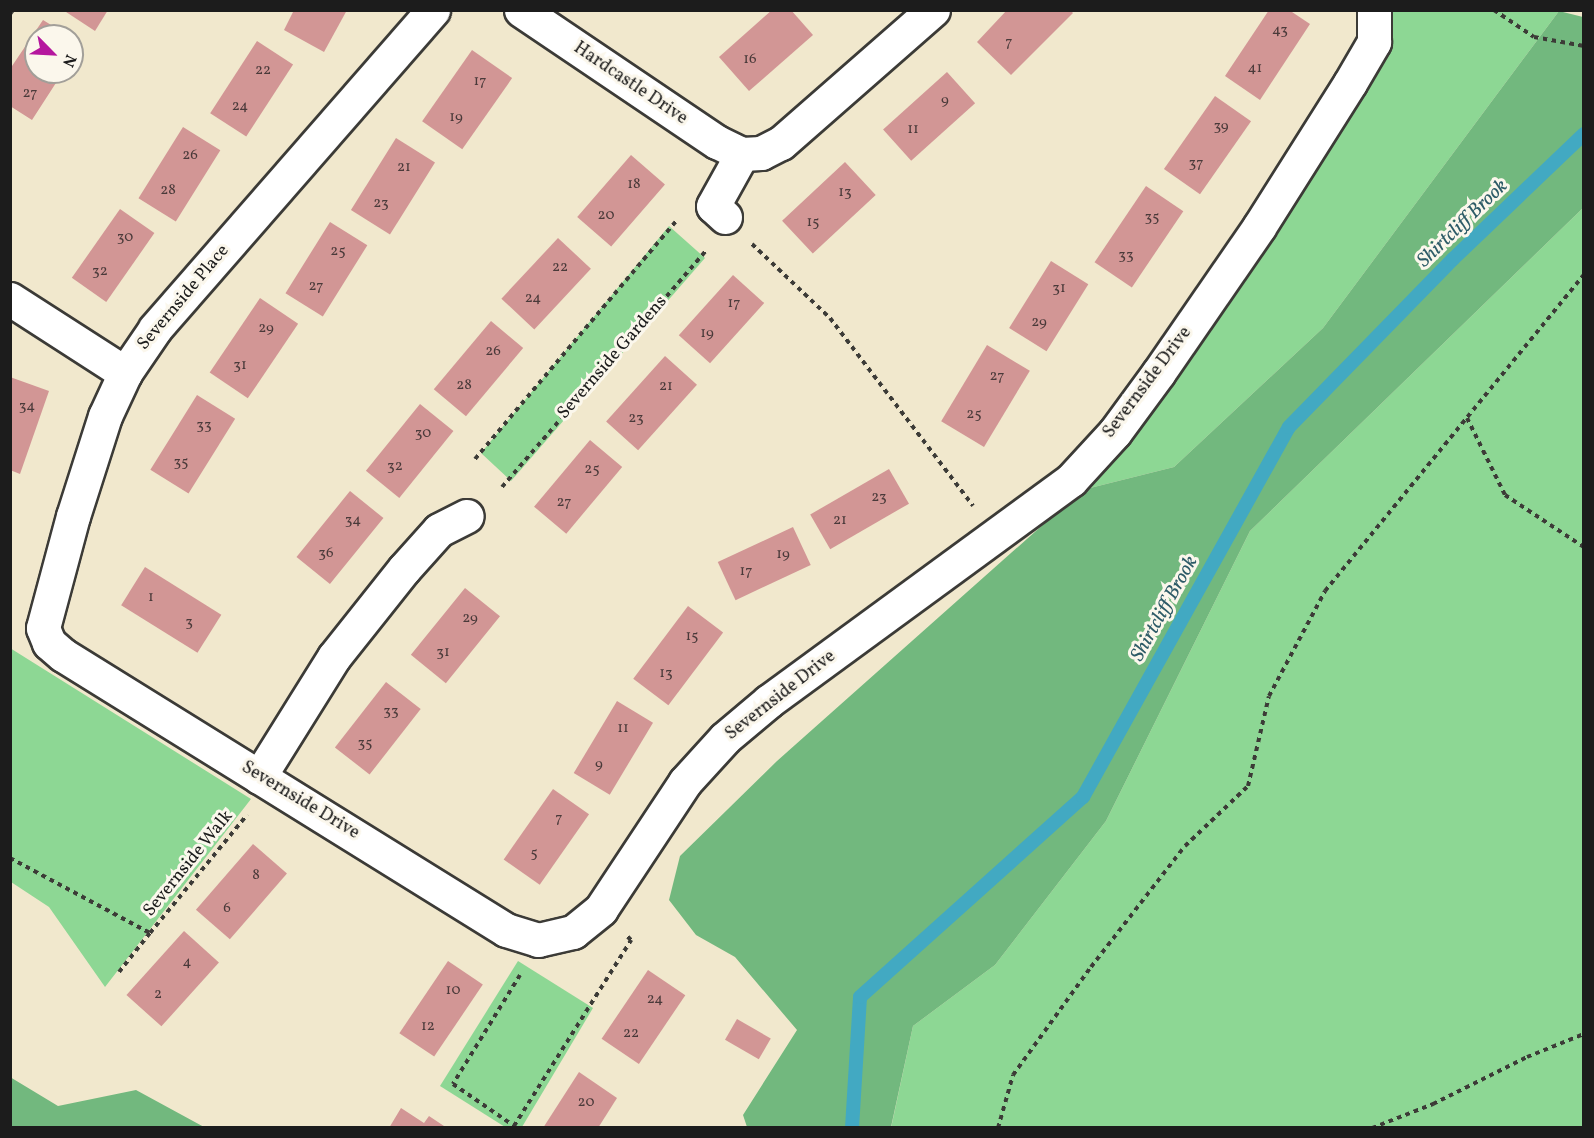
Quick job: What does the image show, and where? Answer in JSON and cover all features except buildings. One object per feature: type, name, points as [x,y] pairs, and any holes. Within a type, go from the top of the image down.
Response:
[{"type":"street","name":"Severnside Place","points":[[49,643],[43,628],[73,516],[105,416],[124,373],[162,320],[433,10]]},
{"type":"street","name":"Hardcastle Drive","points":[[521,10],[717,142],[742,154]]},
{"type":"street","points":[[736,228],[713,206],[742,154],[761,153],[781,143],[933,10]]},
{"type":"street","name":"Severnside Drive","points":[[49,643],[63,655],[506,930],[538,940],[573,932],[601,909],[685,782],[725,738],[770,701],[1071,480],[1114,432],[1159,372],[1259,227],[1350,83],[1374,42],[1374,10]]},
{"type":"street","points":[[10,298],[124,373]]},
{"type":"street","points":[[259,777],[334,657],[404,569],[439,530],[467,516]]},
{"type":"path","points":[[1494,10],[1534,37],[1584,46]]},
{"type":"path","points":[[475,459],[683,213]]},
{"type":"path","points":[[736,228],[830,318],[975,509]]},
{"type":"path","name":"Severnside Gardens","points":[[502,486],[709,247]]},
{"type":"path","points":[[998,1128],[1013,1075],[1085,976],[1185,846],[1248,786],[1269,696],[1325,591],[1584,274]]},
{"type":"path","points":[[1467,418],[1505,495],[1584,547]]},
{"type":"path","name":"Severnside Walk","points":[[10,858],[150,933],[251,809]]},
{"type":"path","points":[[119,972],[150,933]]},
{"type":"path","points":[[525,967],[453,1084],[514,1126],[631,940],[623,933]]},
{"type":"path","points":[[1372,1128],[1433,1104],[1527,1057],[1584,1034]]},
{"type":"green space","points":[[1392,11],[1559,11],[1323,328],[1174,467],[1082,490],[1270,231],[1392,38]]},
{"type":"green space","points":[[1559,11],[1583,17],[1583,208],[1250,531],[1106,821],[995,965],[913,1026],[891,1127],[747,1127],[743,1115],[797,1030],[735,957],[696,935],[669,900],[680,856],[777,761],[1082,490],[1174,467],[1323,328]]},
{"type":"green space","points":[[1583,208],[1583,1127],[891,1128],[913,1026],[995,965],[1106,821],[1250,531]]},
{"type":"green space","points":[[669,226],[705,258],[511,481],[481,453]]},
{"type":"green space","points":[[10,648],[251,799],[105,987],[49,907],[11,882]]},
{"type":"green space","points":[[518,961],[593,1008],[522,1127],[505,1127],[440,1086]]},
{"type":"green space","points":[[10,1077],[58,1106],[136,1090],[204,1127],[11,1127]]},
{"type":"waterway","name":"Shirtcliff Brook","points":[[852,1128],[860,997],[1083,797],[1289,427],[1453,259],[1584,134]]}]
